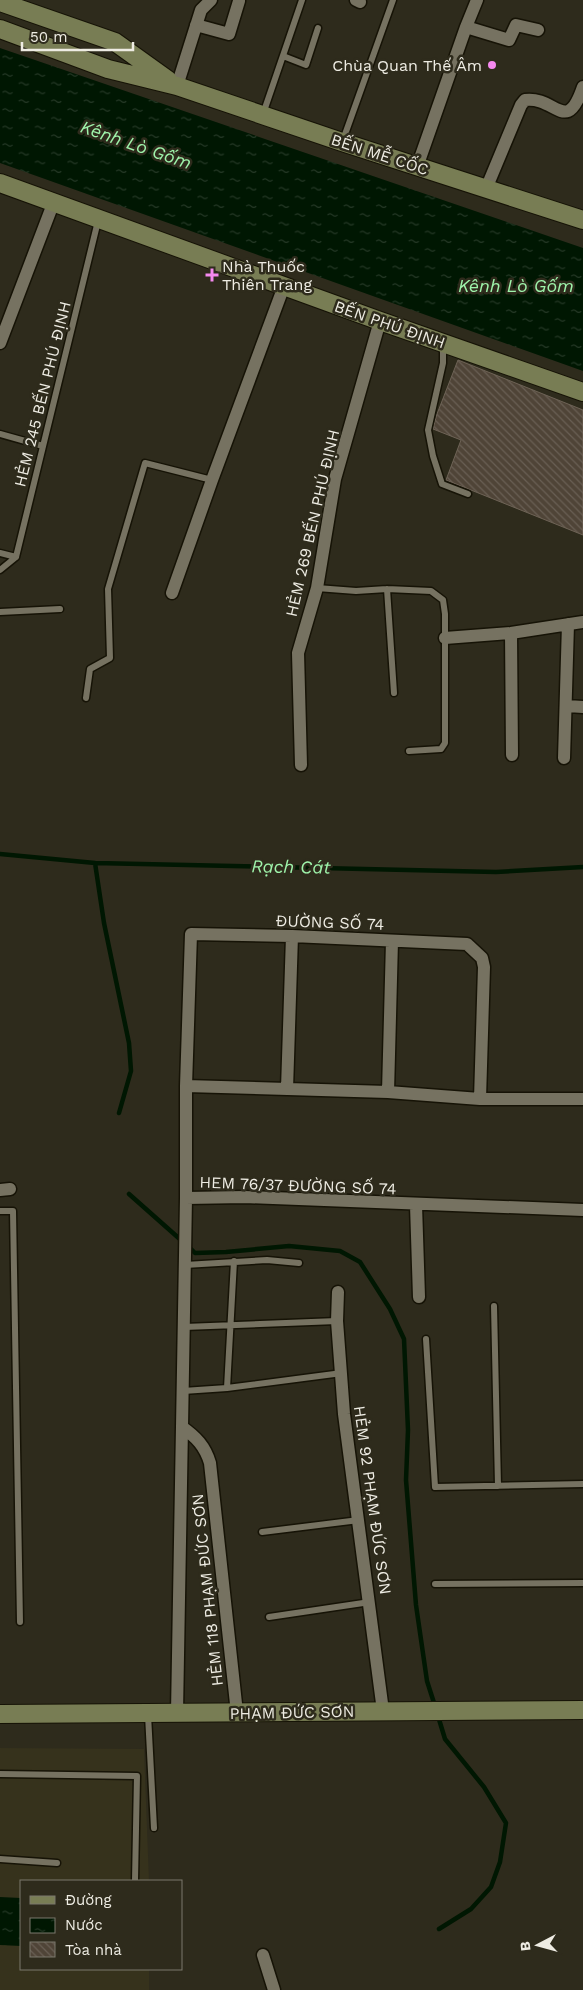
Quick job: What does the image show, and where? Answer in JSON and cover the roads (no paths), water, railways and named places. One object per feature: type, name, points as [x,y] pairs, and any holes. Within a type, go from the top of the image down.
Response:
[{"type":"street","points":[[177,86],[201,10],[211,0]]},
{"type":"street","points":[[418,167],[477,0]]},
{"type":"street","points":[[196,25],[228,34],[239,1]]},
{"type":"street","name":"BẾN MỄ CỐC","points":[[0,2],[114,42],[177,86]]},
{"type":"street","points":[[34,41],[44,17]]},
{"type":"street","points":[[466,27],[509,40],[516,25],[538,30]]},
{"type":"street","name":"BẾN MỄ CỐC","points":[[0,29],[108,69],[177,86],[418,167],[583,219]]},
{"type":"street","points":[[486,189],[521,105],[525,100],[533,99],[565,112],[572,110],[577,104],[583,87]]},
{"type":"street","name":"BẾN PHÚ ĐỊNH","points":[[0,183],[53,204],[583,392]]},
{"type":"street","points":[[0,343],[53,204]]},
{"type":"street","points":[[172,593],[284,286]]},
{"type":"street","name":"HẺM 269 BẾN PHÚ ĐỊNH","points":[[301,765],[298,652],[317,588],[336,479],[380,321]]},
{"type":"street","points":[[445,638],[511,632],[583,622]]},
{"type":"street","points":[[564,758],[568,624]]},
{"type":"street","points":[[511,632],[512,755]]},
{"type":"street","points":[[567,706],[583,708]]},
{"type":"street","name":"ĐƯỜNG SỐ 74","points":[[191,934],[292,936],[467,944],[482,958],[485,972],[480,1099]]},
{"type":"street","name":"HEM 76/37 ĐƯỜNG SỐ 74","points":[[191,934],[186,1086],[186,1198],[245,1197],[583,1210]]},
{"type":"street","points":[[287,1088],[292,936]]},
{"type":"street","points":[[388,1092],[392,941]]},
{"type":"street","points":[[186,1086],[388,1092],[480,1099],[583,1099]]},
{"type":"street","points":[[177,1714],[186,1198]]},
{"type":"street","points":[[416,1204],[419,1297]]},
{"type":"street","name":"HẺM 92 PHẠM ĐỨC SƠN","points":[[338,1292],[337,1321],[344,1414],[383,1711]]},
{"type":"street","name":"HẺM 118 PHẠM ĐỨC SƠN","points":[[182,1426],[207,1451],[210,1463],[237,1713]]},
{"type":"street","name":"PHẠM ĐỨC SƠN","points":[[0,1714],[583,1710]]},
{"type":"street","points":[[263,1955],[274,1990]]},
{"type":"lane","points":[[262,115],[302,0]]},
{"type":"lane","points":[[342,142],[393,0]]},
{"type":"lane","points":[[282,56],[306,65],[318,28]]},
{"type":"lane","name":"HẺM 245 BẾN PHÚ ĐỊNH","points":[[16,558],[99,220]]},
{"type":"lane","points":[[443,342],[443,363],[428,430],[433,456],[442,484],[468,494]]},
{"type":"lane","points":[[0,434],[43,446]]},
{"type":"lane","points":[[86,698],[90,669],[110,658],[108,589],[145,463],[212,480]]},
{"type":"lane","points":[[0,553],[16,558]]},
{"type":"lane","points":[[0,570],[16,558]]},
{"type":"lane","points":[[317,588],[356,591],[387,588],[431,590],[443,600],[445,607],[445,743],[441,749],[409,751]]},
{"type":"lane","points":[[387,588],[394,693]]},
{"type":"lane","points":[[0,612],[60,609]]},
{"type":"lane","points":[[0,1211],[13,1211],[20,1622]]},
{"type":"lane","points":[[185,1265],[267,1260],[300,1263]]},
{"type":"lane","points":[[227,1388],[234,1261]]},
{"type":"lane","points":[[494,1306],[498,1486]]},
{"type":"lane","points":[[184,1327],[337,1321]]},
{"type":"lane","points":[[426,1339],[435,1487],[583,1484]]},
{"type":"lane","points":[[183,1390],[227,1388],[342,1373]]},
{"type":"lane","points":[[262,1532],[359,1520]]},
{"type":"lane","points":[[435,1584],[583,1583]]},
{"type":"lane","points":[[269,1618],[370,1602]]},
{"type":"lane","points":[[148,1714],[154,1828]]},
{"type":"lane","points":[[0,1774],[137,1776],[135,1880]]},
{"type":"lane","points":[[0,1859],[57,1863]]},
{"type":"water","name":"Kênh Lò Gốm","points":[[0,48],[583,248],[583,371],[0,163]]},
{"type":"water","points":[[0,1897],[20,1898],[20,1946],[0,1945]]},
{"type":"waterway","name":"Rạch Cát","points":[[0,854],[95,863],[496,872],[583,867]]},
{"type":"waterway","points":[[95,863],[104,923],[129,1043],[131,1071],[119,1113]]},
{"type":"waterway","points":[[129,1194],[182,1241]]},
{"type":"waterway","points":[[188,1246],[195,1253],[289,1246],[340,1251],[360,1262],[390,1309],[404,1339],[408,1430],[406,1480],[416,1605],[427,1681],[435,1706]]},
{"type":"waterway","points":[[438,1716],[445,1739],[484,1787],[506,1823],[500,1862],[491,1887],[471,1909],[439,1929]]},
{"type":"place","name":"Chùa Quan Thế Âm","points":[[492,65]]},
{"type":"place","name":"Nhà Thuốc Thiên Trang","points":[[212,275]]}]
